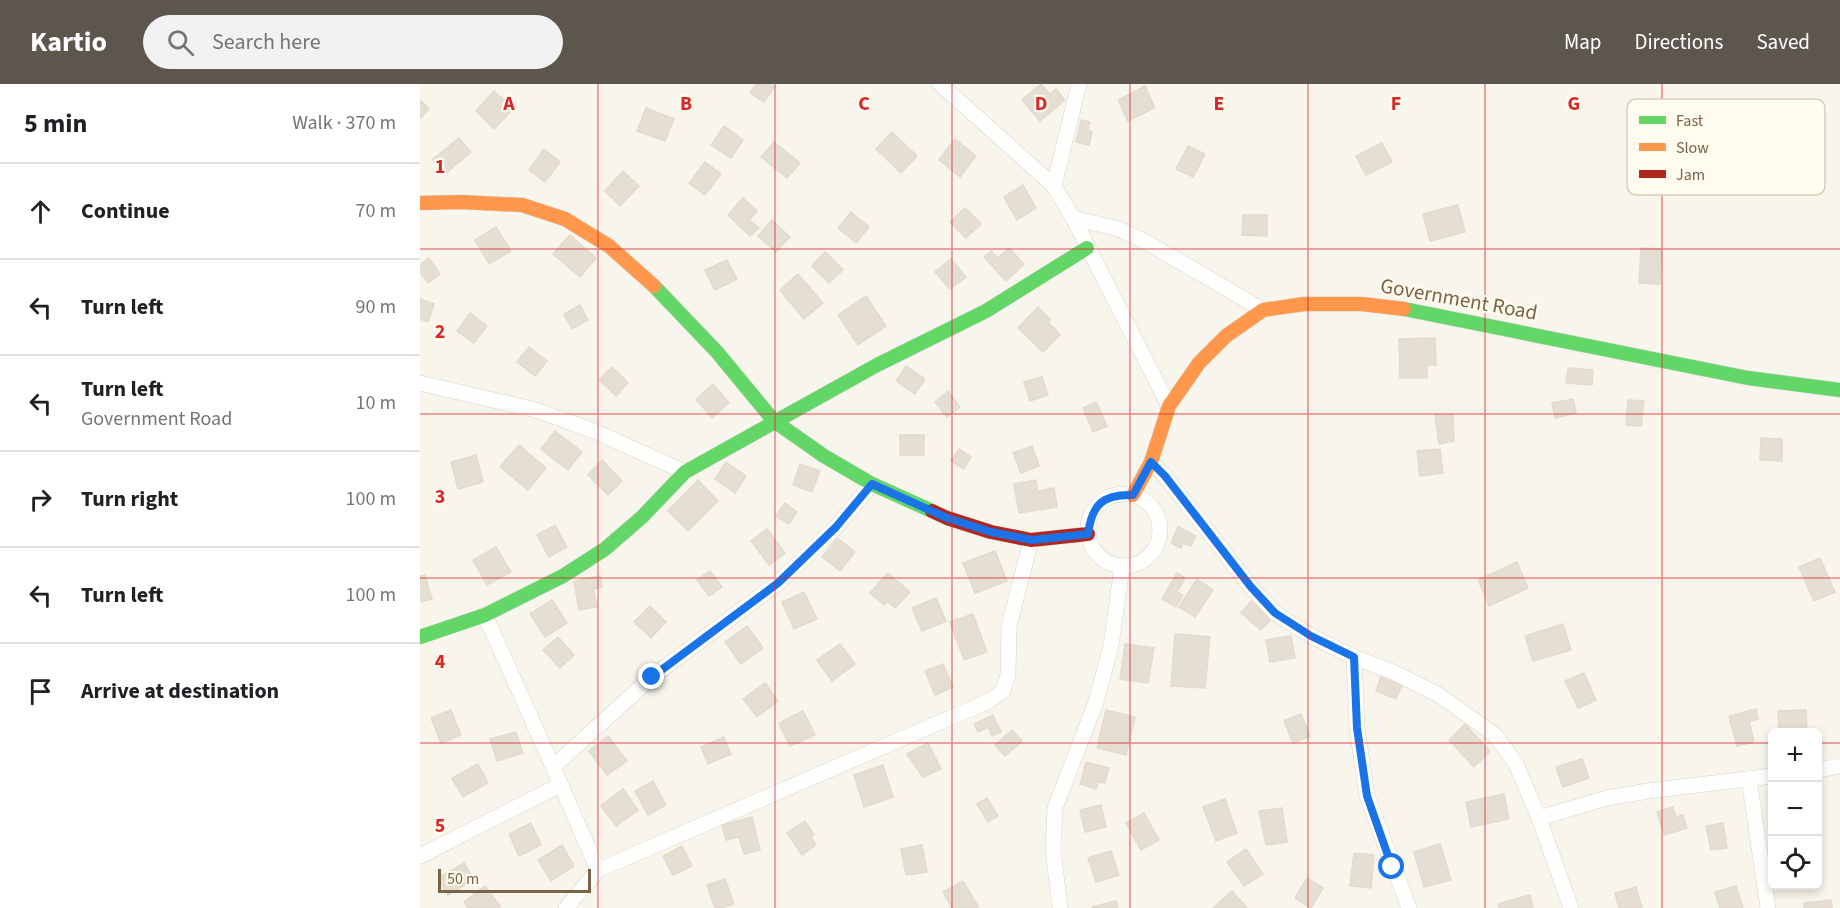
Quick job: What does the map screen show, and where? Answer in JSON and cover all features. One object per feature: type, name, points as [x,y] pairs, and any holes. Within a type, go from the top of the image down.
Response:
[{"type":"street","points":[[940,84],[1054,186],[1169,406]]},
{"type":"street","points":[[1054,186],[1079,84]]},
{"type":"street","points":[[420,203],[461,202],[522,205],[566,219],[609,246],[665,296],[717,352],[774,421],[824,456],[872,484],[947,518],[991,532],[1032,540],[1088,534]]},
{"type":"street","points":[[1072,218],[1119,229],[1148,243],[1263,310]]},
{"type":"street","points":[[420,637],[485,615],[562,576],[605,549],[642,517],[685,472],[877,365],[986,312],[1087,248]]},
{"type":"street","name":"Government Road","points":[[1133,495],[1151,462],[1169,406],[1199,363],[1226,336],[1263,310],[1304,304],[1350,304],[1414,310],[1748,378],[1840,390]]},
{"type":"street","points":[[420,383],[536,410],[594,431],[685,472]]},
{"type":"street","points":[[1151,462],[1165,476],[1251,587],[1275,613],[1311,636],[1439,695],[1495,735],[1516,764],[1539,818],[1571,908]]},
{"type":"street","points":[[553,767],[652,677],[778,583],[836,527],[872,484]]},
{"type":"street","points":[[1116,495],[1133,495],[1145,501],[1154,510],[1160,523],[1160,536],[1156,549],[1147,559],[1135,565],[1122,567],[1110,564],[1099,556],[1088,534],[1090,517],[1101,502],[1116,495]]},
{"type":"street","points":[[566,908],[598,870],[978,706],[1003,691],[1008,675],[1009,626],[1032,540]]},
{"type":"street","points":[[1060,908],[1053,850],[1055,808],[1099,691],[1111,646],[1122,567]]},
{"type":"street","points":[[485,615],[598,870]]},
{"type":"street","points":[[1354,657],[1357,728],[1367,796],[1409,908]]},
{"type":"street","points":[[1822,769],[1840,766]]},
{"type":"street","points":[[1539,818],[1607,798],[1768,777]]},
{"type":"street","points":[[1749,779],[1768,908]]},
{"type":"street","points":[[420,856],[560,785]]},
{"type":"building","points":[[756,84],[765,86],[770,84],[774,87],[764,102],[750,93]]},
{"type":"building","points":[[1041,84],[1050,94],[1056,89],[1065,100],[1040,121],[1022,100]]},
{"type":"building","points":[[1145,86],[1155,108],[1128,121],[1118,100]]},
{"type":"building","points":[[494,91],[513,109],[494,129],[476,111]]},
{"type":"building","points":[[420,100],[429,109],[420,118]]},
{"type":"building","points":[[646,108],[674,119],[665,141],[637,131]]},
{"type":"building","points":[[1081,120],[1090,122],[1088,130],[1092,132],[1089,145],[1076,142]]},
{"type":"building","points":[[724,126],[743,140],[731,158],[711,145]]},
{"type":"building","points":[[892,132],[917,156],[901,173],[876,149]]},
{"type":"building","points":[[459,138],[471,152],[445,174],[433,159]]},
{"type":"building","points":[[955,139],[976,156],[960,177],[939,160]]},
{"type":"building","points":[[774,142],[800,163],[787,178],[761,157]]},
{"type":"building","points":[[1382,143],[1392,162],[1366,175],[1356,156]]},
{"type":"building","points":[[1188,146],[1205,154],[1193,177],[1176,169]]},
{"type":"building","points":[[544,149],[560,162],[545,182],[529,170]]},
{"type":"building","points":[[705,162],[721,174],[705,195],[689,183]]},
{"type":"building","points":[[623,171],[639,186],[620,206],[605,191]]},
{"type":"building","points":[[1023,185],[1036,208],[1017,220],[1004,197]]},
{"type":"building","points":[[743,198],[757,211],[749,220],[759,228],[750,236],[728,215]]},
{"type":"building","points":[[1458,205],[1465,232],[1430,241],[1423,214]]},
{"type":"building","points":[[965,208],[981,224],[966,238],[950,222]]},
{"type":"building","points":[[851,212],[869,227],[856,243],[838,228]]},
{"type":"building","points":[[1243,215],[1267,215],[1267,236],[1242,235]]},
{"type":"building","points":[[772,220],[790,237],[776,252],[758,236]]},
{"type":"building","points":[[496,227],[511,251],[489,264],[475,240]]},
{"type":"building","points":[[570,235],[596,258],[580,277],[553,254]]},
{"type":"building","points":[[1009,248],[1024,264],[1006,281],[984,257],[991,251],[998,258]]},
{"type":"building","points":[[1641,248],[1661,249],[1660,284],[1639,283]]},
{"type":"building","points":[[825,252],[843,270],[829,283],[812,266]]},
{"type":"building","points":[[429,258],[440,274],[428,283],[420,272],[420,265]]},
{"type":"building","points":[[951,259],[966,277],[950,289],[935,272]]},
{"type":"building","points":[[727,260],[737,279],[715,290],[705,270]]},
{"type":"building","points":[[798,274],[823,303],[804,319],[780,290]]},
{"type":"building","points":[[866,296],[886,326],[858,345],[838,315]]},
{"type":"building","points":[[420,299],[434,304],[428,322],[420,319]]},
{"type":"building","points":[[580,305],[588,320],[572,329],[564,314]]},
{"type":"building","points":[[1038,307],[1050,319],[1048,322],[1060,335],[1043,352],[1018,328]]},
{"type":"building","points":[[470,313],[487,326],[474,343],[457,331]]},
{"type":"building","points":[[1435,338],[1436,365],[1427,365],[1427,378],[1400,378],[1399,339]]},
{"type":"building","points":[[529,347],[547,361],[535,376],[517,362]]},
{"type":"building","points":[[906,366],[925,379],[915,394],[896,381]]},
{"type":"building","points":[[612,367],[628,383],[616,396],[599,380]]},
{"type":"building","points":[[1568,368],[1593,370],[1592,385],[1566,383]]},
{"type":"building","points":[[1042,377],[1048,395],[1030,401],[1024,382]]},
{"type":"building","points":[[713,384],[729,403],[712,418],[696,399]]},
{"type":"building","points":[[948,391],[960,407],[947,417],[935,402]]},
{"type":"building","points":[[1573,399],[1576,413],[1555,418],[1552,403]]},
{"type":"building","points":[[1628,400],[1644,401],[1641,426],[1626,425]]},
{"type":"building","points":[[1096,402],[1107,426],[1093,432],[1083,408]]},
{"type":"building","points":[[1435,415],[1453,415],[1454,441],[1439,444]]},
{"type":"building","points":[[555,431],[582,452],[568,470],[541,449]]},
{"type":"building","points":[[900,435],[924,435],[924,455],[900,455]]},
{"type":"building","points":[[1761,438],[1782,439],[1782,461],[1760,460]]},
{"type":"building","points":[[519,445],[546,468],[528,490],[500,467]]},
{"type":"building","points":[[1032,446],[1039,466],[1021,473],[1013,453]]},
{"type":"building","points":[[959,449],[971,457],[964,469],[951,461]]},
{"type":"building","points":[[1440,449],[1443,473],[1420,476],[1417,451]]},
{"type":"building","points":[[476,455],[483,482],[458,489],[451,462]]},
{"type":"building","points":[[602,460],[622,481],[608,495],[588,475]]},
{"type":"building","points":[[726,462],[746,476],[735,493],[715,479]]},
{"type":"building","points":[[800,464],[820,471],[812,492],[793,485]]},
{"type":"building","points":[[698,480],[718,501],[688,531],[668,511]]},
{"type":"building","points":[[1036,480],[1038,491],[1054,488],[1057,507],[1019,513],[1014,484]]},
{"type":"building","points":[[785,503],[797,512],[789,524],[776,516]]},
{"type":"building","points":[[555,525],[567,547],[549,557],[537,535]]},
{"type":"building","points":[[1178,527],[1196,536],[1191,546],[1183,543],[1181,548],[1171,543]]},
{"type":"building","points":[[767,529],[785,553],[769,565],[751,541]]},
{"type":"building","points":[[837,538],[855,552],[840,571],[822,557]]},
{"type":"building","points":[[496,547],[511,572],[487,585],[473,560]]},
{"type":"building","points":[[995,551],[1007,581],[975,593],[963,563]]},
{"type":"building","points":[[1820,558],[1835,592],[1814,601],[1799,567]]},
{"type":"building","points":[[1517,562],[1528,588],[1489,606],[1478,580]]},
{"type":"building","points":[[710,571],[722,587],[709,596],[697,580]]},
{"type":"building","points":[[888,573],[910,592],[895,608],[887,601],[884,605],[870,593]]},
{"type":"building","points":[[1177,573],[1185,578],[1177,592],[1183,595],[1176,607],[1162,599]]},
{"type":"building","points":[[425,575],[432,599],[420,602],[420,576]]},
{"type":"building","points":[[600,576],[602,587],[593,589],[597,607],[579,610],[574,581]]},
{"type":"building","points":[[1197,579],[1213,590],[1195,617],[1179,607]]},
{"type":"building","points":[[804,592],[817,619],[794,629],[782,602]]},
{"type":"building","points":[[936,598],[946,621],[922,631],[912,608]]},
{"type":"building","points":[[552,600],[567,623],[545,637],[530,614]]},
{"type":"building","points":[[1251,601],[1271,619],[1261,630],[1241,613]]},
{"type":"building","points":[[650,606],[666,622],[651,638],[634,622]]},
{"type":"building","points":[[973,614],[987,652],[964,660],[950,622]]},
{"type":"building","points":[[1563,624],[1571,650],[1533,661],[1525,636]]},
{"type":"building","points":[[747,626],[763,648],[741,664],[725,642]]},
{"type":"building","points":[[1175,634],[1210,637],[1205,688],[1171,686]]},
{"type":"building","points":[[1291,636],[1295,658],[1270,662],[1266,640]]},
{"type":"building","points":[[558,637],[574,655],[560,668],[543,650]]},
{"type":"building","points":[[840,644],[855,664],[832,681],[817,660]]},
{"type":"building","points":[[1125,644],[1154,648],[1148,683],[1120,679]]},
{"type":"building","points":[[943,664],[953,687],[935,695],[925,671]]},
{"type":"building","points":[[1584,673],[1596,700],[1578,708],[1565,681]]},
{"type":"building","points":[[1381,677],[1402,686],[1396,699],[1376,691]]},
{"type":"building","points":[[765,683],[778,701],[757,717],[743,699]]},
{"type":"building","points":[[1756,709],[1758,719],[1749,721],[1754,742],[1737,746],[1729,716]]},
{"type":"building","points":[[451,710],[461,735],[441,743],[431,718]]},
{"type":"building","points":[[1106,710],[1135,717],[1126,755],[1097,748]]},
{"type":"building","points":[[1806,710],[1807,728],[1779,728],[1778,711]]},
{"type":"building","points":[[803,711],[815,735],[790,746],[779,723]]},
{"type":"building","points":[[1301,714],[1310,736],[1293,743],[1284,721]]},
{"type":"building","points":[[993,715],[1001,732],[992,736],[988,727],[978,732],[974,724]]},
{"type":"building","points":[[1465,724],[1490,751],[1474,767],[1449,740]]},
{"type":"building","points":[[1012,730],[1022,741],[1005,756],[995,745]]},
{"type":"building","points":[[516,732],[523,753],[497,761],[490,739]]},
{"type":"building","points":[[608,736],[627,761],[607,775],[589,751]]},
{"type":"building","points":[[724,737],[731,754],[708,764],[701,747]]},
{"type":"building","points":[[928,743],[941,769],[923,777],[907,754]]},
{"type":"building","points":[[1582,759],[1589,778],[1563,787],[1556,767]]},
{"type":"building","points":[[1086,762],[1109,768],[1105,783],[1098,782],[1096,789],[1080,784]]},
{"type":"building","points":[[478,764],[488,783],[463,797],[452,778]]},
{"type":"building","points":[[883,765],[893,797],[864,807],[854,775]]},
{"type":"building","points":[[653,781],[666,805],[648,815],[635,791]]},
{"type":"building","points":[[623,789],[638,810],[616,826],[601,806]]},
{"type":"building","points":[[1504,794],[1509,819],[1471,827],[1466,802]]},
{"type":"building","points":[[987,798],[998,816],[988,822],[977,804]]},
{"type":"building","points":[[1225,799],[1237,833],[1216,841],[1203,807]]},
{"type":"building","points":[[1101,805],[1106,827],[1085,832],[1080,810]]},
{"type":"building","points":[[1673,807],[1676,817],[1683,815],[1687,828],[1664,835],[1657,812]]},
{"type":"building","points":[[1282,808],[1287,842],[1266,845],[1259,811]]},
{"type":"building","points":[[1144,813],[1159,840],[1141,850],[1126,823]]},
{"type":"building","points":[[752,817],[760,850],[744,854],[739,837],[726,840],[722,825]]},
{"type":"building","points":[[805,821],[814,835],[811,837],[816,845],[802,855],[787,833]]},
{"type":"building","points":[[531,823],[541,845],[519,856],[509,834]]},
{"type":"building","points":[[1723,823],[1727,848],[1711,850],[1706,826]]},
{"type":"building","points":[[1440,844],[1451,880],[1424,887],[1414,852]]},
{"type":"building","points":[[562,845],[574,866],[551,881],[538,860]]},
{"type":"building","points":[[922,845],[927,872],[906,875],[901,849]]},
{"type":"building","points":[[682,846],[692,866],[673,875],[663,856]]},
{"type":"building","points":[[1246,849],[1263,874],[1244,886],[1227,862]]},
{"type":"building","points":[[1111,851],[1119,875],[1096,882],[1088,858]]},
{"type":"building","points":[[1354,853],[1374,855],[1371,888],[1350,886]]},
{"type":"building","points":[[464,863],[474,880],[448,895],[438,878]]},
{"type":"building","points":[[1307,878],[1323,888],[1311,908],[1295,898]]},
{"type":"building","points":[[725,879],[734,904],[715,908],[707,885]]},
{"type":"building","points":[[963,881],[979,908],[952,908],[943,892]]},
{"type":"building","points":[[485,886],[501,907],[468,908],[464,902]]},
{"type":"building","points":[[1736,886],[1743,908],[1720,908],[1715,892]]},
{"type":"building","points":[[1636,887],[1642,908],[1619,908],[1615,893]]},
{"type":"building","points":[[1232,891],[1247,908],[1213,908]]},
{"type":"building","points":[[1530,895],[1533,908],[1499,908],[1498,904]]},
{"type":"building","points":[[1831,900],[1832,908],[1804,908],[1804,903]]},
{"type":"building","points":[[1116,901],[1118,908],[1092,907]]},
{"type":"traffic: fast","points":[[420,637],[485,615],[563,576],[605,549],[642,517],[685,472],[877,365],[986,311],[1087,248]]},
{"type":"traffic: fast","points":[[654,286],[717,352],[774,421],[824,456],[872,484],[932,511]]},
{"type":"traffic: fast","points":[[1404,309],[1748,378],[1840,390]]},
{"type":"traffic: slow","points":[[420,203],[461,202],[522,205],[565,219],[609,246],[654,286]]},
{"type":"traffic: slow","points":[[1133,495],[1151,462],[1169,406],[1199,363],[1226,336],[1263,310],[1304,304],[1362,304],[1404,309]]},
{"type":"traffic: jam","points":[[932,511],[991,532],[1031,540],[1088,534]]},
{"type":"route","points":[[652,677],[778,583],[836,527],[872,484],[947,518],[991,532],[1032,540],[1088,534],[1090,517],[1101,502],[1116,495],[1133,495],[1151,462],[1165,476],[1251,587],[1275,613],[1311,636],[1354,657],[1357,728],[1367,796],[1392,867]]}]
